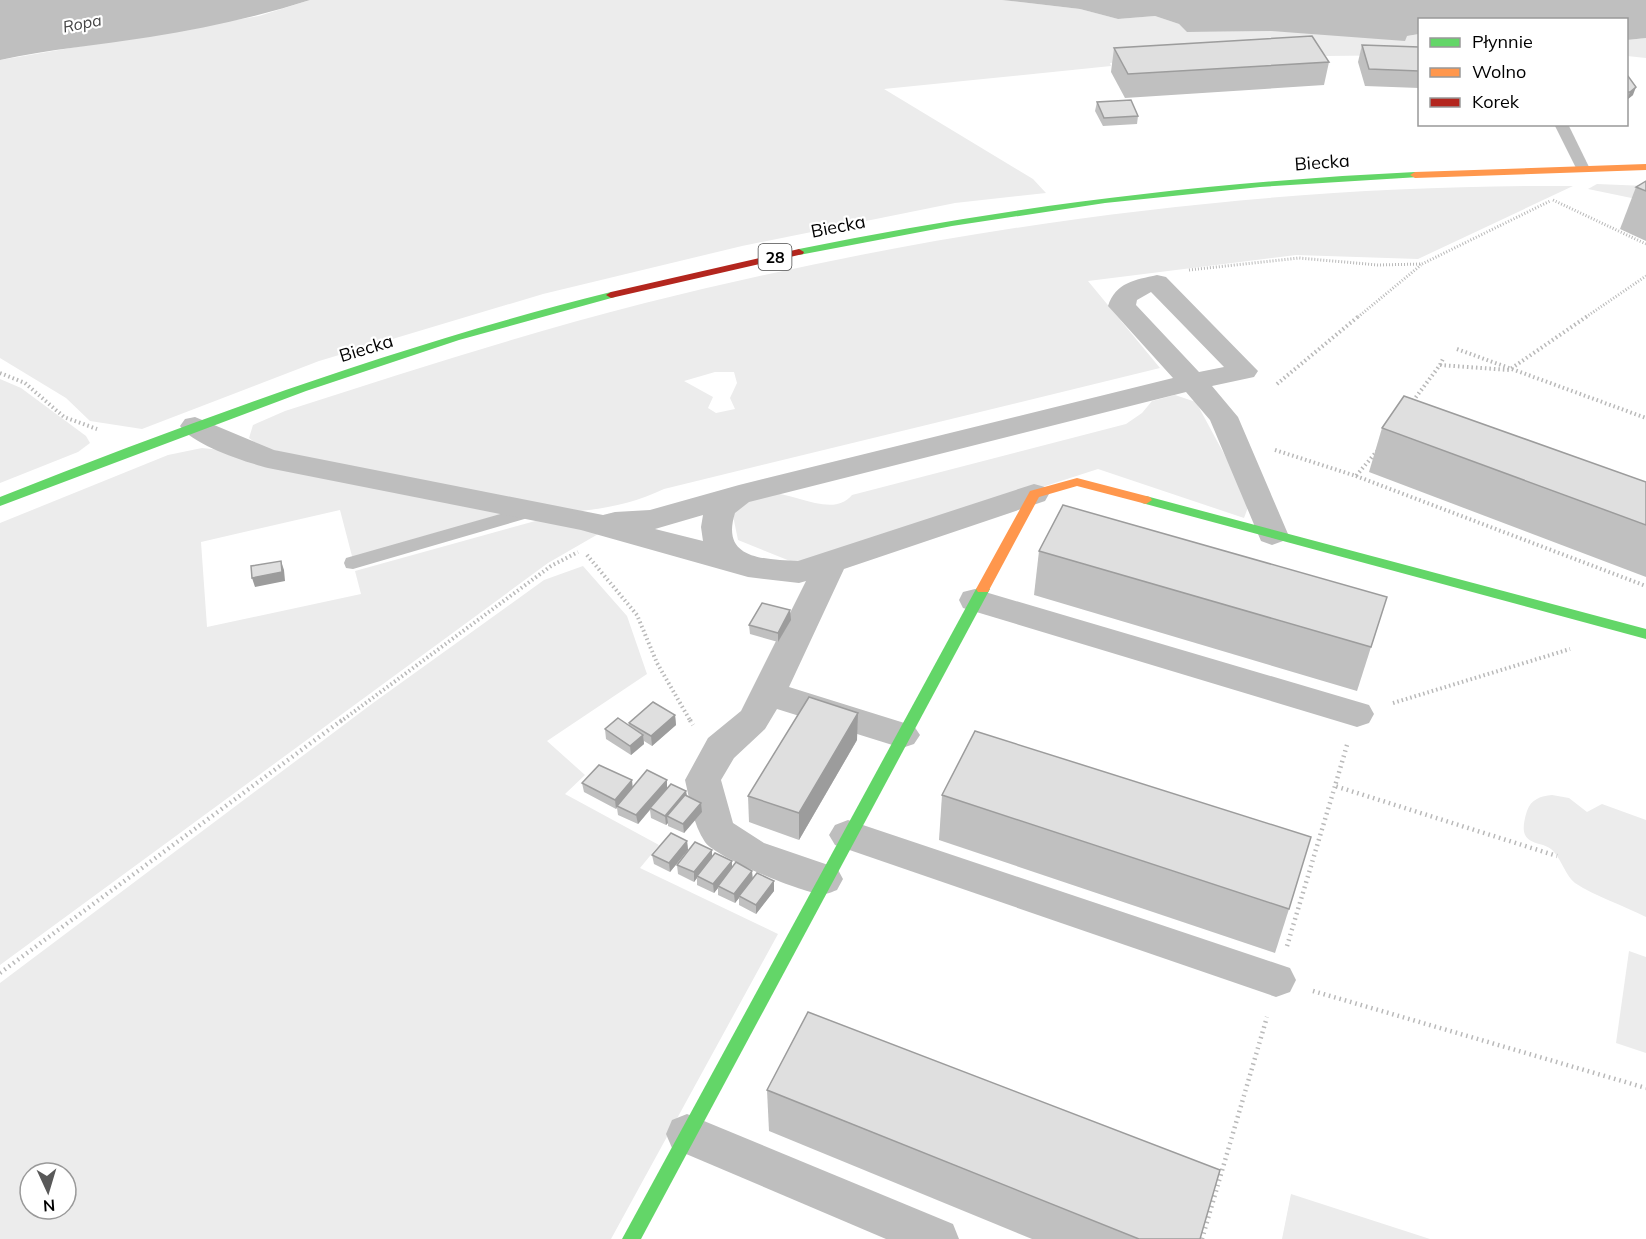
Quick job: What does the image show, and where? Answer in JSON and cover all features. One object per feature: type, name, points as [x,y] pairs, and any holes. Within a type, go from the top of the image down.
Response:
[{"type":"main road","name":"Biecka","points":[[0,502],[285,392],[531,316],[735,265],[957,221],[1147,194],[1310,181],[1646,167]]},
{"type":"main road","points":[[631,1239],[1034,494],[1077,482],[1639,632]]},
{"type":"street","points":[[581,535],[602,522],[650,520],[739,495],[1191,382],[1218,412],[1232,436],[1272,534]]},
{"type":"street","points":[[195,426],[230,444],[268,458],[532,511],[581,535],[732,560],[783,571],[799,572],[1034,494]]},
{"type":"street","points":[[732,560],[719,544],[715,526],[723,506],[739,495]]},
{"type":"street","points":[[824,879],[749,852],[720,834],[703,780],[721,748],[753,720],[769,693],[831,562]]},
{"type":"street","points":[[975,600],[1357,714]]},
{"type":"street","points":[[769,693],[902,735]]},
{"type":"street","points":[[848,835],[1276,980]]},
{"type":"street","points":[[687,1134],[937,1239]]},
{"type":"lane","points":[[1562,126],[1583,169]]},
{"type":"lane","points":[[353,563],[532,511]]},
{"type":"path","points":[[1218,412],[1251,405],[1422,264],[1562,195]]},
{"type":"path","points":[[1552,200],[1646,244]]},
{"type":"path","points":[[1614,229],[1622,224]]},
{"type":"path","points":[[1187,271],[1299,258],[1378,265],[1422,264]]},
{"type":"path","points":[[1440,365],[1509,370],[1646,276]]},
{"type":"path","points":[[1457,349],[1509,370],[1646,418]]},
{"type":"path","points":[[1407,410],[1443,359]]},
{"type":"path","points":[[1232,436],[1356,476],[1646,586]]},
{"type":"path","points":[[1356,476],[1381,445]]},
{"type":"path","points":[[0,973],[551,566],[581,535],[637,615],[657,663],[695,728],[721,748]]},
{"type":"path","points":[[1557,856],[1335,786],[1357,714],[1639,632]]},
{"type":"path","points":[[1276,980],[1646,1088]]},
{"type":"shaded area","points":[[310,0],[1002,0],[1080,9],[1118,19],[1155,16],[1179,24],[1188,32],[1271,31],[1407,36],[1418,34],[1418,55],[1326,56],[1317,49],[1110,63],[1111,66],[884,89],[1033,179],[1046,193],[955,203],[742,246],[543,294],[319,361],[142,429],[90,421],[66,398],[0,358],[0,60],[259,16]]},
{"type":"shaded area","points":[[1646,38],[1646,58],[1628,56],[1628,40]]},
{"type":"shaded area","points":[[1597,184],[1646,186],[1646,201],[1588,189]]},
{"type":"shaded area","points":[[1573,186],[1418,259],[1296,255],[1088,281],[1160,368],[664,489],[644,498],[612,506],[580,511],[340,466],[261,447],[249,438],[253,425],[285,411],[510,341],[645,303],[874,252],[1106,215],[1222,202],[1456,187]],"holes":[[[715,372],[734,372],[737,383],[730,398],[735,409],[716,413],[708,408],[713,397],[684,381]]]},
{"type":"shaded area","points":[[0,379],[21,388],[86,436],[90,443],[78,452],[0,483]]},
{"type":"shaded area","points":[[1175,395],[1196,402],[1250,502],[1244,518],[1098,469],[800,565],[738,540],[732,511],[745,498],[758,493],[787,495],[830,505],[842,503],[852,495],[1126,424],[1142,413],[1152,401]]},
{"type":"shaded area","points":[[202,448],[221,450],[514,513],[353,560],[340,510],[201,542],[207,627],[361,594],[355,571],[539,520],[600,533],[548,563],[0,965],[0,523],[168,455]]},
{"type":"shaded area","points":[[583,566],[627,616],[647,674],[547,741],[585,775],[565,794],[659,845],[640,868],[778,934],[611,1239],[0,1239],[0,983],[373,703],[544,580]]},
{"type":"shaded area","points":[[1552,795],[1569,798],[1587,812],[1602,804],[1646,820],[1646,917],[1575,883],[1554,852],[1527,838],[1524,824],[1529,807],[1537,799]]},
{"type":"shaded area","points":[[1629,951],[1646,957],[1646,1053],[1616,1043]]},
{"type":"shaded area","points":[[1291,1194],[1430,1239],[1282,1239]]},
{"type":"water","name":"Ropa","points":[[0,0],[310,0],[250,17],[190,30],[0,60]]},
{"type":"water","points":[[1002,0],[1646,0],[1646,38],[1628,40],[1628,18],[1418,18],[1418,34],[1407,36],[1405,41],[1271,31],[1187,32],[1179,24],[1155,16],[1118,19],[1080,9]]},
{"type":"building","points":[[1312,36],[1329,62],[1128,74],[1114,48]]},
{"type":"building","points":[[1362,45],[1418,47],[1418,71],[1369,69]]},
{"type":"building","points":[[1628,76],[1636,87],[1628,92]]},
{"type":"building","points":[[1131,100],[1138,116],[1104,118],[1097,102]]},
{"type":"building","points":[[1646,181],[1646,191],[1636,187]]},
{"type":"building","points":[[1404,396],[1646,482],[1646,525],[1382,428]]},
{"type":"building","points":[[1063,505],[1387,597],[1371,647],[1039,551]]},
{"type":"building","points":[[281,561],[282,572],[252,578],[251,566]]},
{"type":"building","points":[[762,603],[790,610],[778,633],[749,625]]},
{"type":"building","points":[[809,697],[858,713],[799,813],[748,796]]},
{"type":"building","points":[[653,702],[675,715],[651,736],[629,723]]},
{"type":"building","points":[[618,718],[643,735],[630,746],[605,729]]},
{"type":"building","points":[[975,731],[1311,837],[1289,909],[942,795]]},
{"type":"building","points":[[599,765],[632,780],[615,800],[582,783]]},
{"type":"building","points":[[647,770],[667,780],[636,815],[617,806]]},
{"type":"building","points":[[671,784],[686,791],[665,816],[650,808]]},
{"type":"building","points":[[685,795],[701,803],[683,824],[667,816]]},
{"type":"building","points":[[671,833],[687,841],[669,863],[652,855]]},
{"type":"building","points":[[695,842],[712,850],[694,872],[677,865]]},
{"type":"building","points":[[715,853],[732,861],[713,884],[697,876]]},
{"type":"building","points":[[736,862],[752,871],[734,894],[718,886]]},
{"type":"building","points":[[757,873],[774,881],[756,905],[739,896]]},
{"type":"building","points":[[808,1012],[1220,1170],[1200,1239],[1139,1239],[767,1090]]},
{"type":"traffic: fast","points":[[799,252],[875,236],[1029,210],[1105,200],[1260,184],[1415,175]]},
{"type":"traffic: fast","points":[[0,502],[150,443],[302,388],[455,338],[611,295]]},
{"type":"traffic: fast","points":[[1146,500],[1646,634]]},
{"type":"traffic: fast","points":[[631,1239],[983,589]]},
{"type":"traffic: slow","points":[[1415,175],[1646,167]]},
{"type":"traffic: slow","points":[[983,589],[1034,494],[1077,482],[1146,500]]},
{"type":"traffic: jam","points":[[611,295],[799,252]]}]
